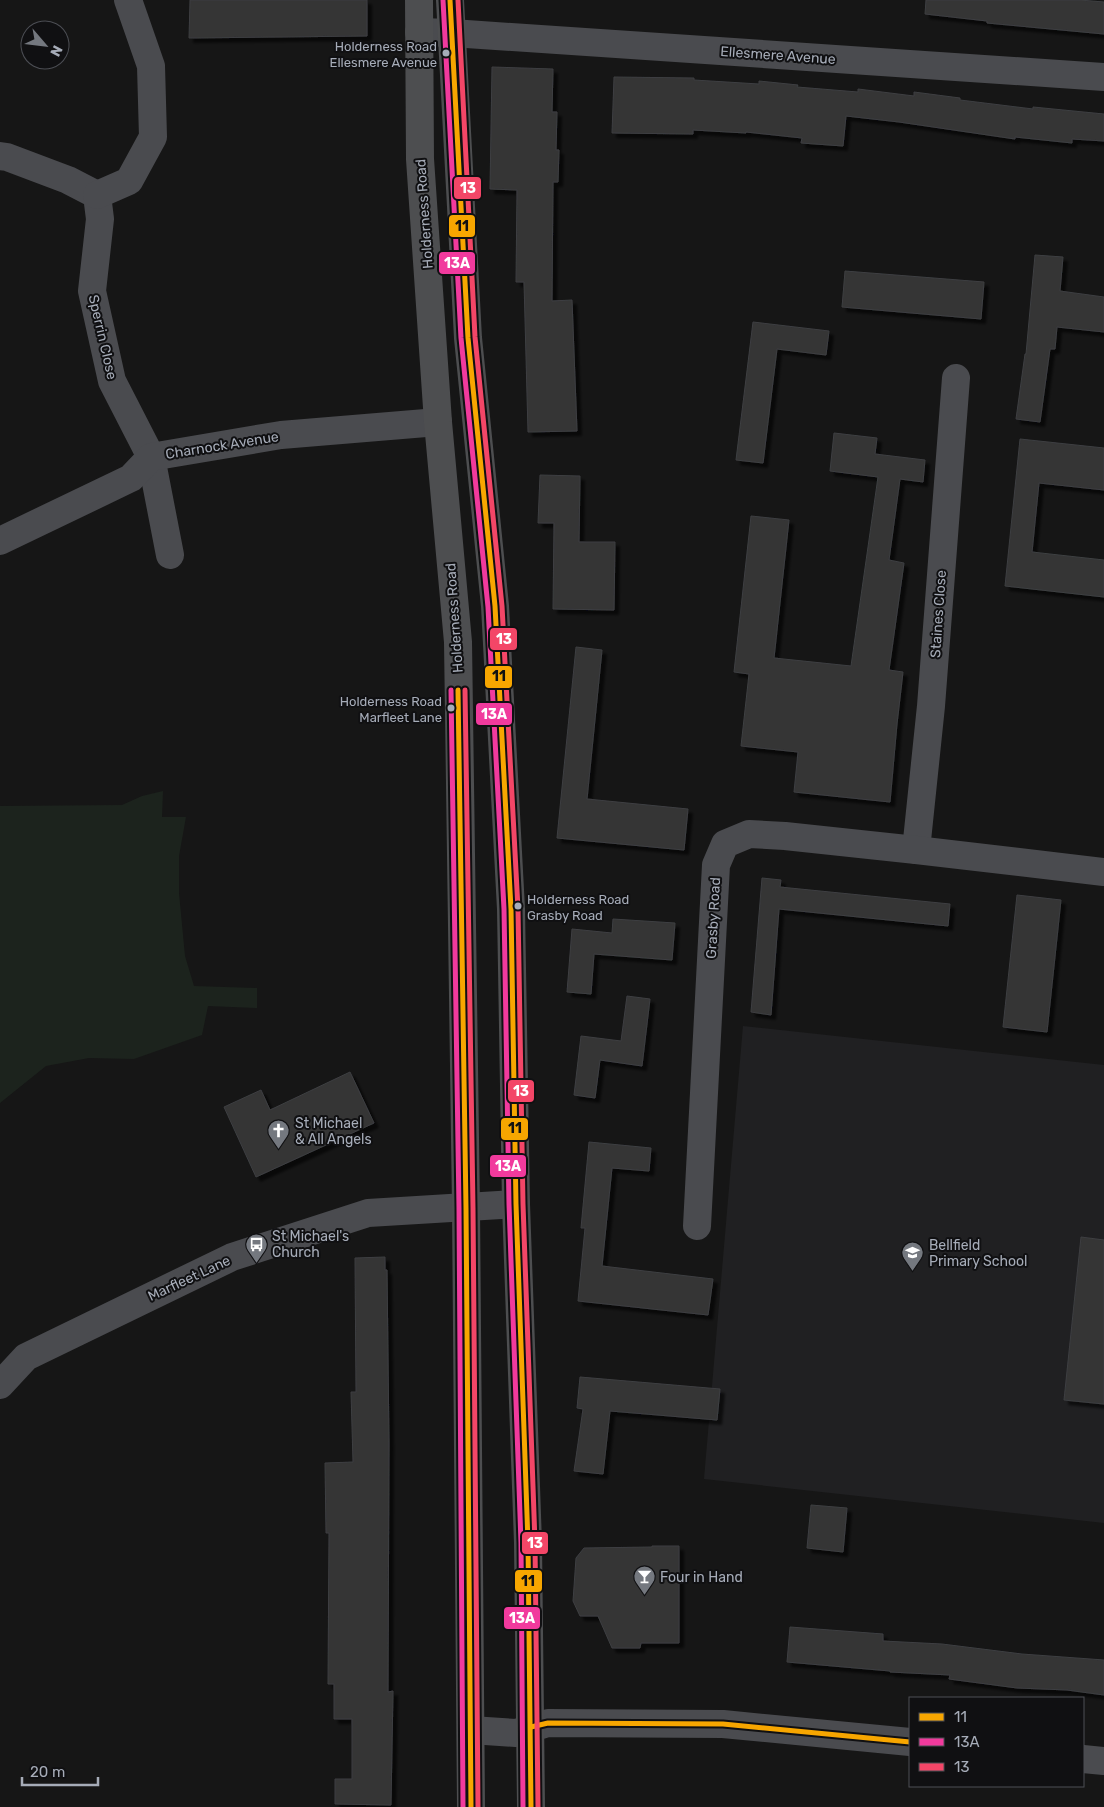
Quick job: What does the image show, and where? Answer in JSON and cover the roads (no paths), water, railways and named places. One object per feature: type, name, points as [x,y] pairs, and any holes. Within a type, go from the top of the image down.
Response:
[{"type":"highway","name":"Holderness Road","points":[[419,0],[420,159],[438,422],[458,642],[472,1730],[471,1807]]},
{"type":"highway","points":[[450,0],[468,338],[495,606],[511,909],[516,1204],[528,1543],[531,1807]]},
{"type":"street","points":[[0,156],[68,180],[97,195],[129,180],[153,137],[151,66],[128,0]]},
{"type":"street","name":"Ellesmere Avenue","points":[[419,32],[1104,78]]},
{"type":"street","name":"Sperrin Close","points":[[97,195],[100,219],[92,291],[112,381],[150,457],[170,555]]},
{"type":"street","name":"Staines Close","points":[[916,850],[931,706],[956,378]]},
{"type":"street","name":"Charnock Avenue","points":[[0,541],[132,478],[150,457],[281,435],[438,422]]},
{"type":"street","name":"Grasby Road","points":[[697,1226],[716,865],[725,844],[749,834],[916,850],[1104,872]]},
{"type":"street","name":"Marfleet Lane","points":[[0,1385],[26,1357],[232,1257],[368,1213],[516,1204]]},
{"type":"street","points":[[472,1730],[516,1732],[548,1723],[723,1724],[909,1742]]},
{"type":"street","points":[[1084,1759],[1104,1761]]},
{"type":"place","name":"Holderness Road Ellesmere Avenue","points":[[446,53]]},
{"type":"place","name":"Holderness Road Marfleet Lane","points":[[451,708]]},
{"type":"place","name":"Holderness Road Grasby Road","points":[[518,906]]},
{"type":"place","name":"St Michael & All Angels","points":[[279,1150]]},
{"type":"place","name":"St Michael's Church","points":[[256,1263]]},
{"type":"place","name":"Bellfield Primary School","points":[[913,1272]]},
{"type":"place","name":"Four in Hand","points":[[644,1596]]}]
